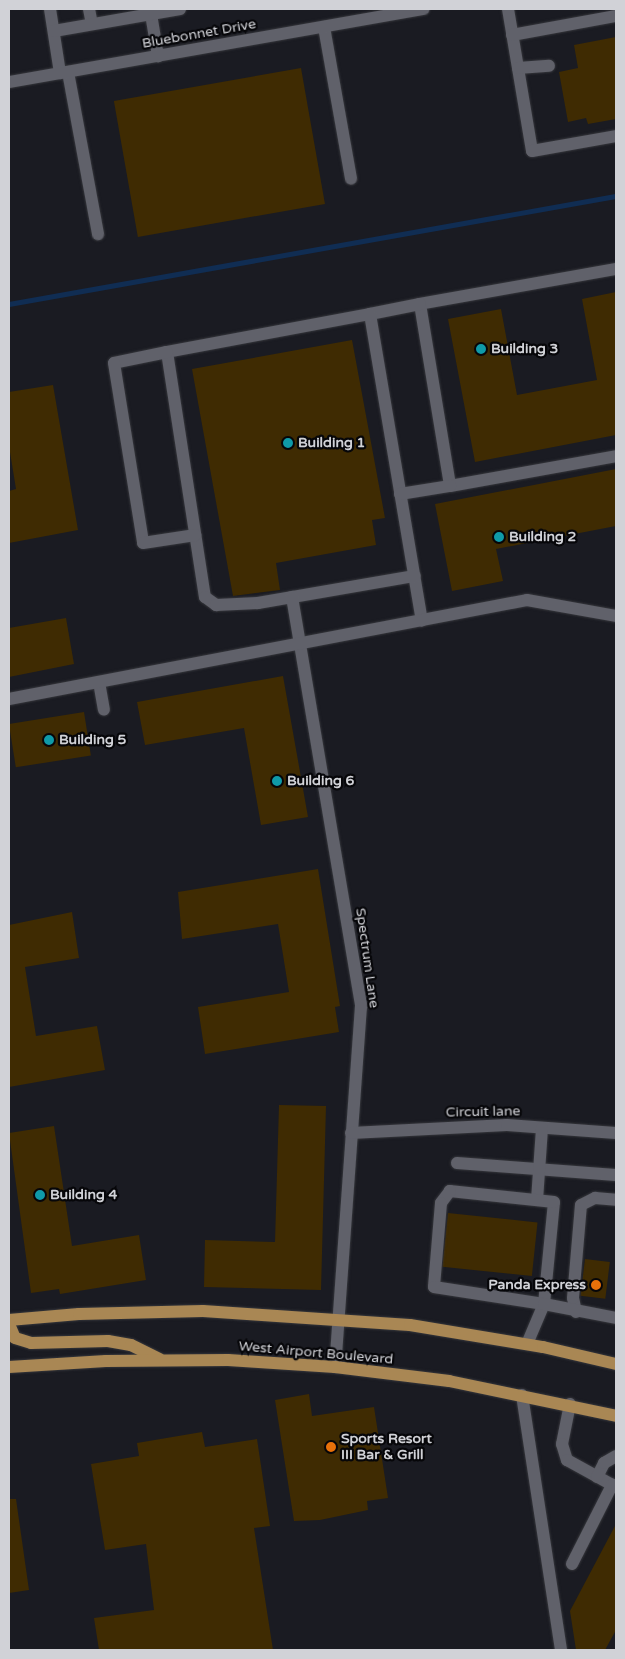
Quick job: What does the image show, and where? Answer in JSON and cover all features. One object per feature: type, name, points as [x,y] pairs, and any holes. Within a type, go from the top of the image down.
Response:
[{"type":"main road","points":[[9,1320],[79,1314],[203,1311],[410,1325],[527,1344],[616,1364]]},
{"type":"main road","points":[[9,1324],[15,1338],[31,1343],[108,1341],[131,1345],[165,1361]]},
{"type":"main road","name":"West Airport Boulevard","points":[[9,1367],[228,1360],[335,1367],[449,1381],[570,1404],[616,1416]]},
{"type":"street","points":[[50,9],[98,234]]},
{"type":"street","points":[[89,9],[92,24]]},
{"type":"street","points":[[54,31],[92,24],[130,13],[151,14],[172,9]]},
{"type":"street","name":"Bluebonnet Drive","points":[[9,82],[424,9]]},
{"type":"street","points":[[508,9],[532,151],[616,136]]},
{"type":"street","points":[[151,14],[158,56]]},
{"type":"street","points":[[512,35],[616,16]]},
{"type":"street","points":[[324,27],[351,179]]},
{"type":"street","points":[[518,68],[549,66]]},
{"type":"street","points":[[195,535],[143,543],[114,363],[420,304],[616,269]]},
{"type":"street","points":[[420,304],[450,486]]},
{"type":"street","points":[[370,314],[422,621]]},
{"type":"street","points":[[167,352],[205,597],[216,605],[258,604],[292,596],[415,576]]},
{"type":"street","points":[[400,494],[616,456]]},
{"type":"street","name":"Spectrum Lane","points":[[292,596],[302,645],[361,1006],[335,1367]]},
{"type":"street","points":[[9,699],[302,645],[527,600],[616,616]]},
{"type":"street","points":[[99,682],[104,710]]},
{"type":"street","name":"Circuit lane","points":[[351,1133],[507,1125],[616,1133]]},
{"type":"street","points":[[537,1200],[542,1128]]},
{"type":"street","points":[[457,1163],[616,1175]]},
{"type":"street","points":[[527,1344],[544,1304],[554,1202],[450,1191],[441,1203],[434,1287],[544,1304],[576,1312],[616,1318]]},
{"type":"street","points":[[576,1312],[573,1298],[581,1205],[595,1198],[616,1200]]},
{"type":"street","points":[[522,1395],[561,1650]]},
{"type":"street","points":[[570,1404],[562,1444],[564,1455],[567,1460],[614,1486],[572,1564]]},
{"type":"street","points":[[597,1477],[604,1463],[616,1456]]},
{"type":"building","points":[[616,37],[616,119],[588,124],[586,118],[568,122],[559,72],[578,68],[574,45]]},
{"type":"building","points":[[301,68],[325,204],[138,237],[114,101]]},
{"type":"building","name":"Building 3","points":[[616,292],[616,435],[475,462],[448,319],[501,309],[517,395],[597,380],[582,299]]},
{"type":"building","name":"Building 1","points":[[352,340],[385,518],[372,520],[376,545],[276,563],[280,590],[233,596],[192,369]]},
{"type":"building","points":[[53,385],[78,530],[9,543],[9,491],[16,489],[9,446],[9,392]]},
{"type":"building","name":"Building 2","points":[[616,469],[616,526],[496,549],[503,581],[452,591],[435,504]]},
{"type":"building","points":[[66,618],[74,664],[9,677],[9,628]]},
{"type":"building","name":"Building 6","points":[[283,676],[308,817],[261,825],[244,728],[145,745],[137,702]]},
{"type":"building","name":"Building 5","points":[[84,712],[91,755],[16,767],[9,724]]},
{"type":"building","points":[[318,869],[340,1006],[335,1007],[339,1032],[205,1054],[198,1007],[289,992],[278,924],[182,939],[178,892]]},
{"type":"building","points":[[72,912],[79,958],[25,967],[36,1036],[97,1026],[105,1070],[9,1087],[9,925]]},
{"type":"building","points":[[279,1105],[326,1106],[321,1290],[204,1287],[205,1240],[275,1242]]},
{"type":"building","name":"Building 4","points":[[54,1126],[72,1246],[139,1235],[146,1280],[60,1294],[59,1289],[31,1293],[9,1133]]},
{"type":"building","points":[[448,1213],[538,1222],[532,1276],[442,1267]]},
{"type":"building","name":"Panda Express","points":[[585,1259],[610,1262],[605,1299],[580,1296]]},
{"type":"building","name":"Sports Resort III Bar & Grill","points":[[309,1394],[312,1416],[374,1407],[388,1498],[367,1501],[368,1510],[320,1520],[294,1521],[275,1400]]},
{"type":"building","points":[[202,1432],[205,1447],[257,1439],[270,1526],[254,1528],[273,1650],[99,1650],[94,1618],[154,1610],[146,1544],[105,1550],[91,1464],[139,1456],[137,1443]]},
{"type":"building","points":[[9,1499],[16,1499],[29,1590],[9,1593]]},
{"type":"building","points":[[616,1524],[616,1630],[605,1650],[576,1650],[570,1611]]},
{"type":"waterway","points":[[9,304],[616,196]]},
{"type":"place","name":"Building 3","points":[[481,349]]},
{"type":"place","name":"Building 1","points":[[288,443]]},
{"type":"place","name":"Building 2","points":[[499,537]]},
{"type":"place","name":"Building 5","points":[[49,740]]},
{"type":"place","name":"Building 6","points":[[277,781]]},
{"type":"place","name":"Building 4","points":[[40,1195]]},
{"type":"place","name":"Panda Express","points":[[596,1285]]},
{"type":"place","name":"Sports Resort III Bar & Grill","points":[[331,1447]]}]
